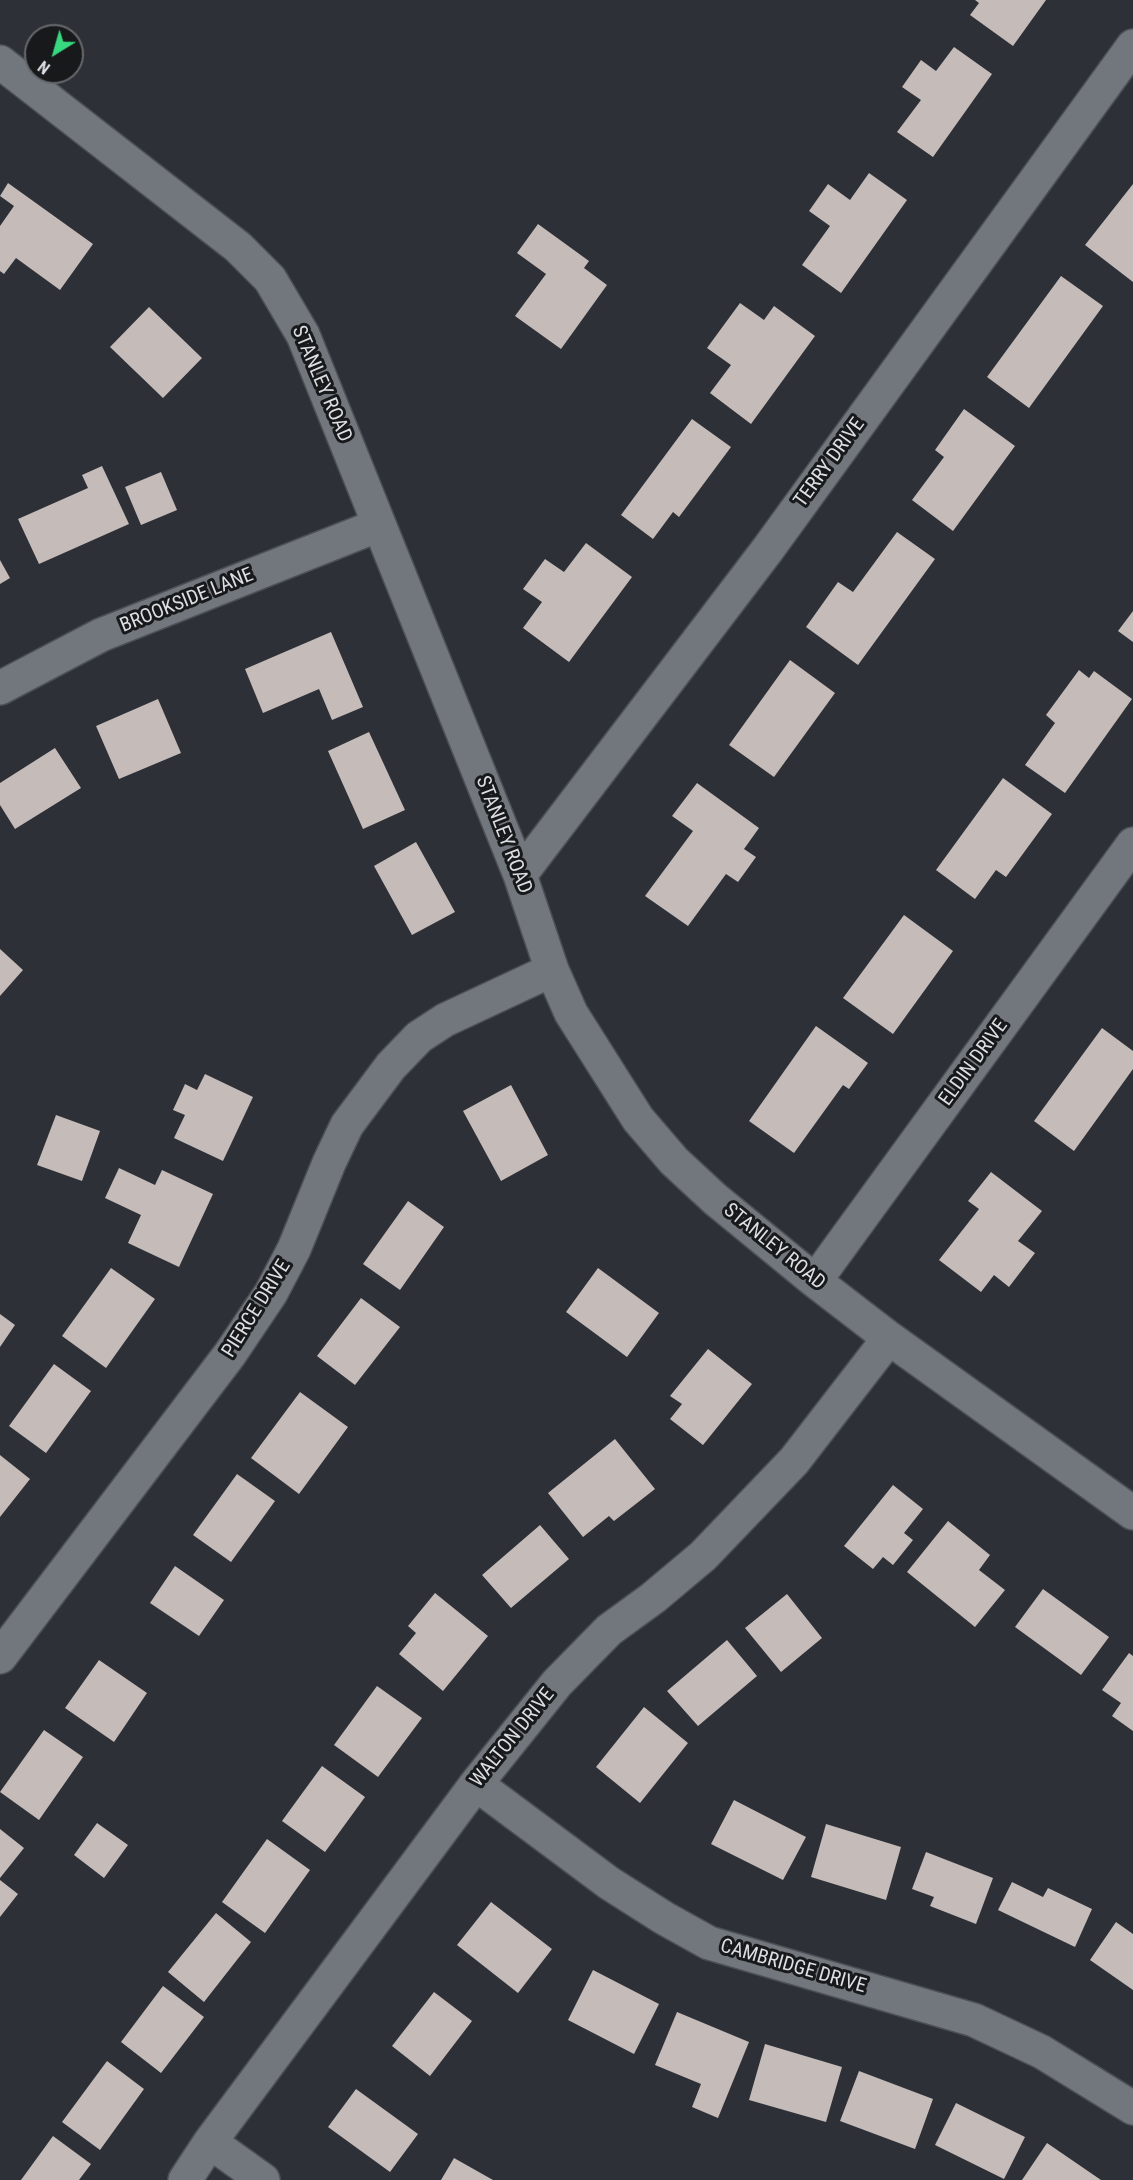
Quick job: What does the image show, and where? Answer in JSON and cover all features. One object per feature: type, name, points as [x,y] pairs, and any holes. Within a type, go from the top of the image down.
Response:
[{"type":"street","name":"TERRY DRIVE","points":[[520,875],[768,549],[1133,46]]},
{"type":"street","name":"STANLEY ROAD","points":[[0,62],[238,247],[270,279],[303,335],[520,875],[552,970],[571,1013],[645,1128],[674,1161],[715,1199],[815,1281],[889,1338],[1133,1513]]},
{"type":"street","name":"BROOKSIDE LANE","points":[[0,688],[101,635],[379,525]]},
{"type":"street","name":"ELDIN DRIVE","points":[[815,1281],[1133,844]]},
{"type":"street","name":"PIERCE DRIVE","points":[[0,1657],[230,1354],[271,1293],[294,1249],[329,1163],[348,1125],[391,1066],[418,1037],[445,1020],[552,970]]},
{"type":"street","name":"WALTON DRIVE","points":[[185,2180],[210,2142],[476,1784],[557,1683],[609,1630],[653,1598],[703,1556],[794,1461],[889,1338]]},
{"type":"street","name":"CAMBRIDGE DRIVE","points":[[476,1784],[609,1883],[664,1918],[709,1942],[974,2020],[1042,2052],[1133,2108]]},
{"type":"street","points":[[210,2142],[263,2180]]},
{"type":"building","points":[[975,0],[1046,0],[1013,46],[970,15],[979,3]]},
{"type":"building","points":[[954,47],[992,74],[933,157],[897,132],[921,100],[902,87],[921,60],[936,71]]},
{"type":"building","points":[[869,173],[907,200],[841,293],[802,265],[830,226],[809,211],[828,184],[850,200]]},
{"type":"building","points":[[8,183],[93,244],[60,290],[16,258],[4,274],[0,271],[0,226],[14,206],[0,196]]},
{"type":"building","points":[[1133,184],[1133,282],[1085,245]]},
{"type":"building","points":[[538,224],[589,261],[584,268],[607,285],[561,349],[515,316],[546,274],[517,253]]},
{"type":"building","points":[[1061,276],[1103,306],[1029,408],[987,377]]},
{"type":"building","points":[[740,303],[764,320],[774,306],[815,336],[751,424],[710,393],[731,365],[707,348]]},
{"type":"building","points":[[149,307],[202,358],[163,398],[110,347]]},
{"type":"building","points":[[964,409],[1015,446],[953,531],[912,500],[944,457],[935,450]]},
{"type":"building","points":[[692,419],[731,447],[679,517],[673,512],[653,539],[621,515]]},
{"type":"building","points":[[102,466],[129,524],[39,564],[18,519],[88,488],[82,475]]},
{"type":"building","points":[[161,472],[177,510],[141,525],[125,487]]},
{"type":"building","points":[[897,532],[935,559],[858,665],[806,627],[838,582],[853,592]]},
{"type":"building","points":[[586,543],[632,577],[569,662],[523,628],[542,602],[523,589],[545,559],[564,572]]},
{"type":"building","points":[[0,560],[10,578],[0,584]]},
{"type":"building","points":[[1133,611],[1133,642],[1118,631]]},
{"type":"building","points":[[331,632],[363,707],[332,720],[319,689],[263,713],[245,669]]},
{"type":"building","points":[[790,660],[835,693],[774,777],[729,745]]},
{"type":"building","points":[[1079,670],[1089,678],[1094,671],[1132,699],[1065,793],[1025,765],[1055,723],[1046,715]]},
{"type":"building","points":[[158,699],[181,753],[119,779],[96,726]]},
{"type":"building","points":[[369,732],[405,810],[363,829],[328,751]]},
{"type":"building","points":[[55,748],[81,788],[15,829],[0,805],[0,783]]},
{"type":"building","points":[[1003,778],[1052,814],[1006,877],[996,870],[975,899],[936,870]]},
{"type":"building","points":[[697,783],[759,828],[744,849],[756,857],[738,882],[726,874],[688,926],[645,896],[693,831],[672,816]]},
{"type":"building","points":[[416,842],[455,912],[412,935],[374,866]]},
{"type":"building","points":[[904,915],[953,951],[893,1034],[843,998]]},
{"type":"building","points":[[0,949],[23,970],[0,996]]},
{"type":"building","points":[[816,1026],[868,1063],[849,1089],[843,1085],[794,1153],[749,1121]]},
{"type":"building","points":[[1102,1028],[1133,1051],[1133,1069],[1074,1151],[1034,1121]]},
{"type":"building","points":[[205,1074],[253,1097],[223,1161],[174,1138],[185,1115],[173,1110],[185,1084],[197,1090]]},
{"type":"building","points":[[511,1085],[548,1155],[501,1181],[463,1111]]},
{"type":"building","points":[[56,1115],[100,1131],[82,1181],[37,1165]]},
{"type":"building","points":[[119,1168],[155,1185],[162,1170],[213,1194],[179,1267],[128,1243],[141,1215],[105,1198]]},
{"type":"building","points":[[991,1172],[1042,1211],[1018,1241],[1035,1253],[1009,1287],[994,1275],[981,1292],[939,1260],[979,1209],[968,1201]]},
{"type":"building","points":[[408,1201],[444,1227],[400,1290],[363,1264]]},
{"type":"building","points":[[111,1268],[155,1299],[106,1368],[62,1336]]},
{"type":"building","points":[[598,1268],[659,1313],[627,1357],[566,1312]]},
{"type":"building","points":[[361,1298],[400,1327],[355,1385],[317,1356]]},
{"type":"building","points":[[0,1314],[15,1325],[0,1347]]},
{"type":"building","points":[[708,1349],[752,1384],[703,1445],[670,1419],[682,1404],[670,1396]]},
{"type":"building","points":[[54,1364],[91,1391],[46,1453],[9,1426]]},
{"type":"building","points":[[300,1392],[348,1427],[299,1494],[251,1458]]},
{"type":"building","points":[[615,1439],[655,1489],[614,1521],[609,1516],[583,1537],[548,1493]]},
{"type":"building","points":[[0,1455],[30,1479],[0,1517]]},
{"type":"building","points":[[237,1474],[275,1501],[231,1562],[193,1535]]},
{"type":"building","points":[[893,1485],[923,1509],[904,1533],[913,1540],[893,1565],[883,1557],[873,1569],[844,1546]]},
{"type":"building","points":[[948,1521],[990,1555],[979,1570],[1005,1590],[975,1627],[907,1572]]},
{"type":"building","points":[[540,1525],[569,1559],[511,1608],[482,1575]]},
{"type":"building","points":[[175,1566],[224,1600],[199,1636],[150,1603]]},
{"type":"building","points":[[1043,1589],[1109,1637],[1081,1675],[1015,1627]]},
{"type":"building","points":[[435,1593],[488,1636],[443,1691],[399,1654],[416,1633],[408,1626]]},
{"type":"building","points":[[787,1594],[822,1638],[781,1672],[745,1628]]},
{"type":"building","points":[[727,1640],[757,1676],[698,1726],[667,1691]]},
{"type":"building","points":[[1129,1653],[1133,1656],[1133,1731],[1112,1716],[1121,1703],[1102,1690]]},
{"type":"building","points":[[99,1660],[147,1693],[114,1742],[65,1708]]},
{"type":"building","points":[[377,1686],[422,1718],[378,1777],[334,1745]]},
{"type":"building","points":[[644,1707],[688,1743],[640,1803],[596,1767]]},
{"type":"building","points":[[44,1730],[83,1757],[39,1820],[0,1792]]},
{"type":"building","points":[[322,1766],[365,1797],[325,1852],[282,1821]]},
{"type":"building","points":[[734,1800],[806,1837],[783,1880],[711,1844]]},
{"type":"building","points":[[97,1823],[128,1845],[104,1878],[74,1855]]},
{"type":"building","points":[[826,1824],[901,1847],[886,1900],[811,1877]]},
{"type":"building","points":[[0,1829],[24,1848],[0,1878]]},
{"type":"building","points":[[267,1839],[310,1870],[265,1933],[222,1902]]},
{"type":"building","points":[[926,1852],[993,1878],[976,1924],[930,1906],[934,1897],[912,1889]]},
{"type":"building","points":[[0,1880],[18,1894],[0,1917]]},
{"type":"building","points":[[1012,1882],[1043,1897],[1048,1888],[1092,1909],[1075,1947],[998,1910]]},
{"type":"building","points":[[491,1902],[552,1949],[518,1993],[457,1945]]},
{"type":"building","points":[[216,1913],[251,1942],[204,2002],[168,1972]]},
{"type":"building","points":[[1116,1922],[1133,1934],[1133,1990],[1090,1960]]},
{"type":"building","points":[[593,1970],[659,2004],[634,2054],[568,2020]]},
{"type":"building","points":[[163,1986],[204,2017],[161,2073],[121,2042]]},
{"type":"building","points":[[434,1992],[472,2021],[430,2076],[392,2046]]},
{"type":"building","points":[[677,2012],[749,2042],[718,2118],[692,2107],[701,2084],[655,2065]]},
{"type":"building","points":[[765,2044],[842,2067],[826,2122],[749,2100]]},
{"type":"building","points":[[107,2061],[144,2089],[100,2150],[62,2122]]},
{"type":"building","points":[[859,2071],[933,2099],[915,2149],[840,2121]]},
{"type":"building","points":[[356,2089],[418,2134],[390,2172],[328,2127]]},
{"type":"building","points":[[956,2103],[1025,2137],[1004,2179],[935,2145]]},
{"type":"building","points":[[53,2136],[91,2164],[79,2180],[21,2180]]},
{"type":"building","points":[[1047,2143],[1101,2180],[1022,2180]]},
{"type":"building","points":[[454,2158],[493,2180],[441,2180]]}]
